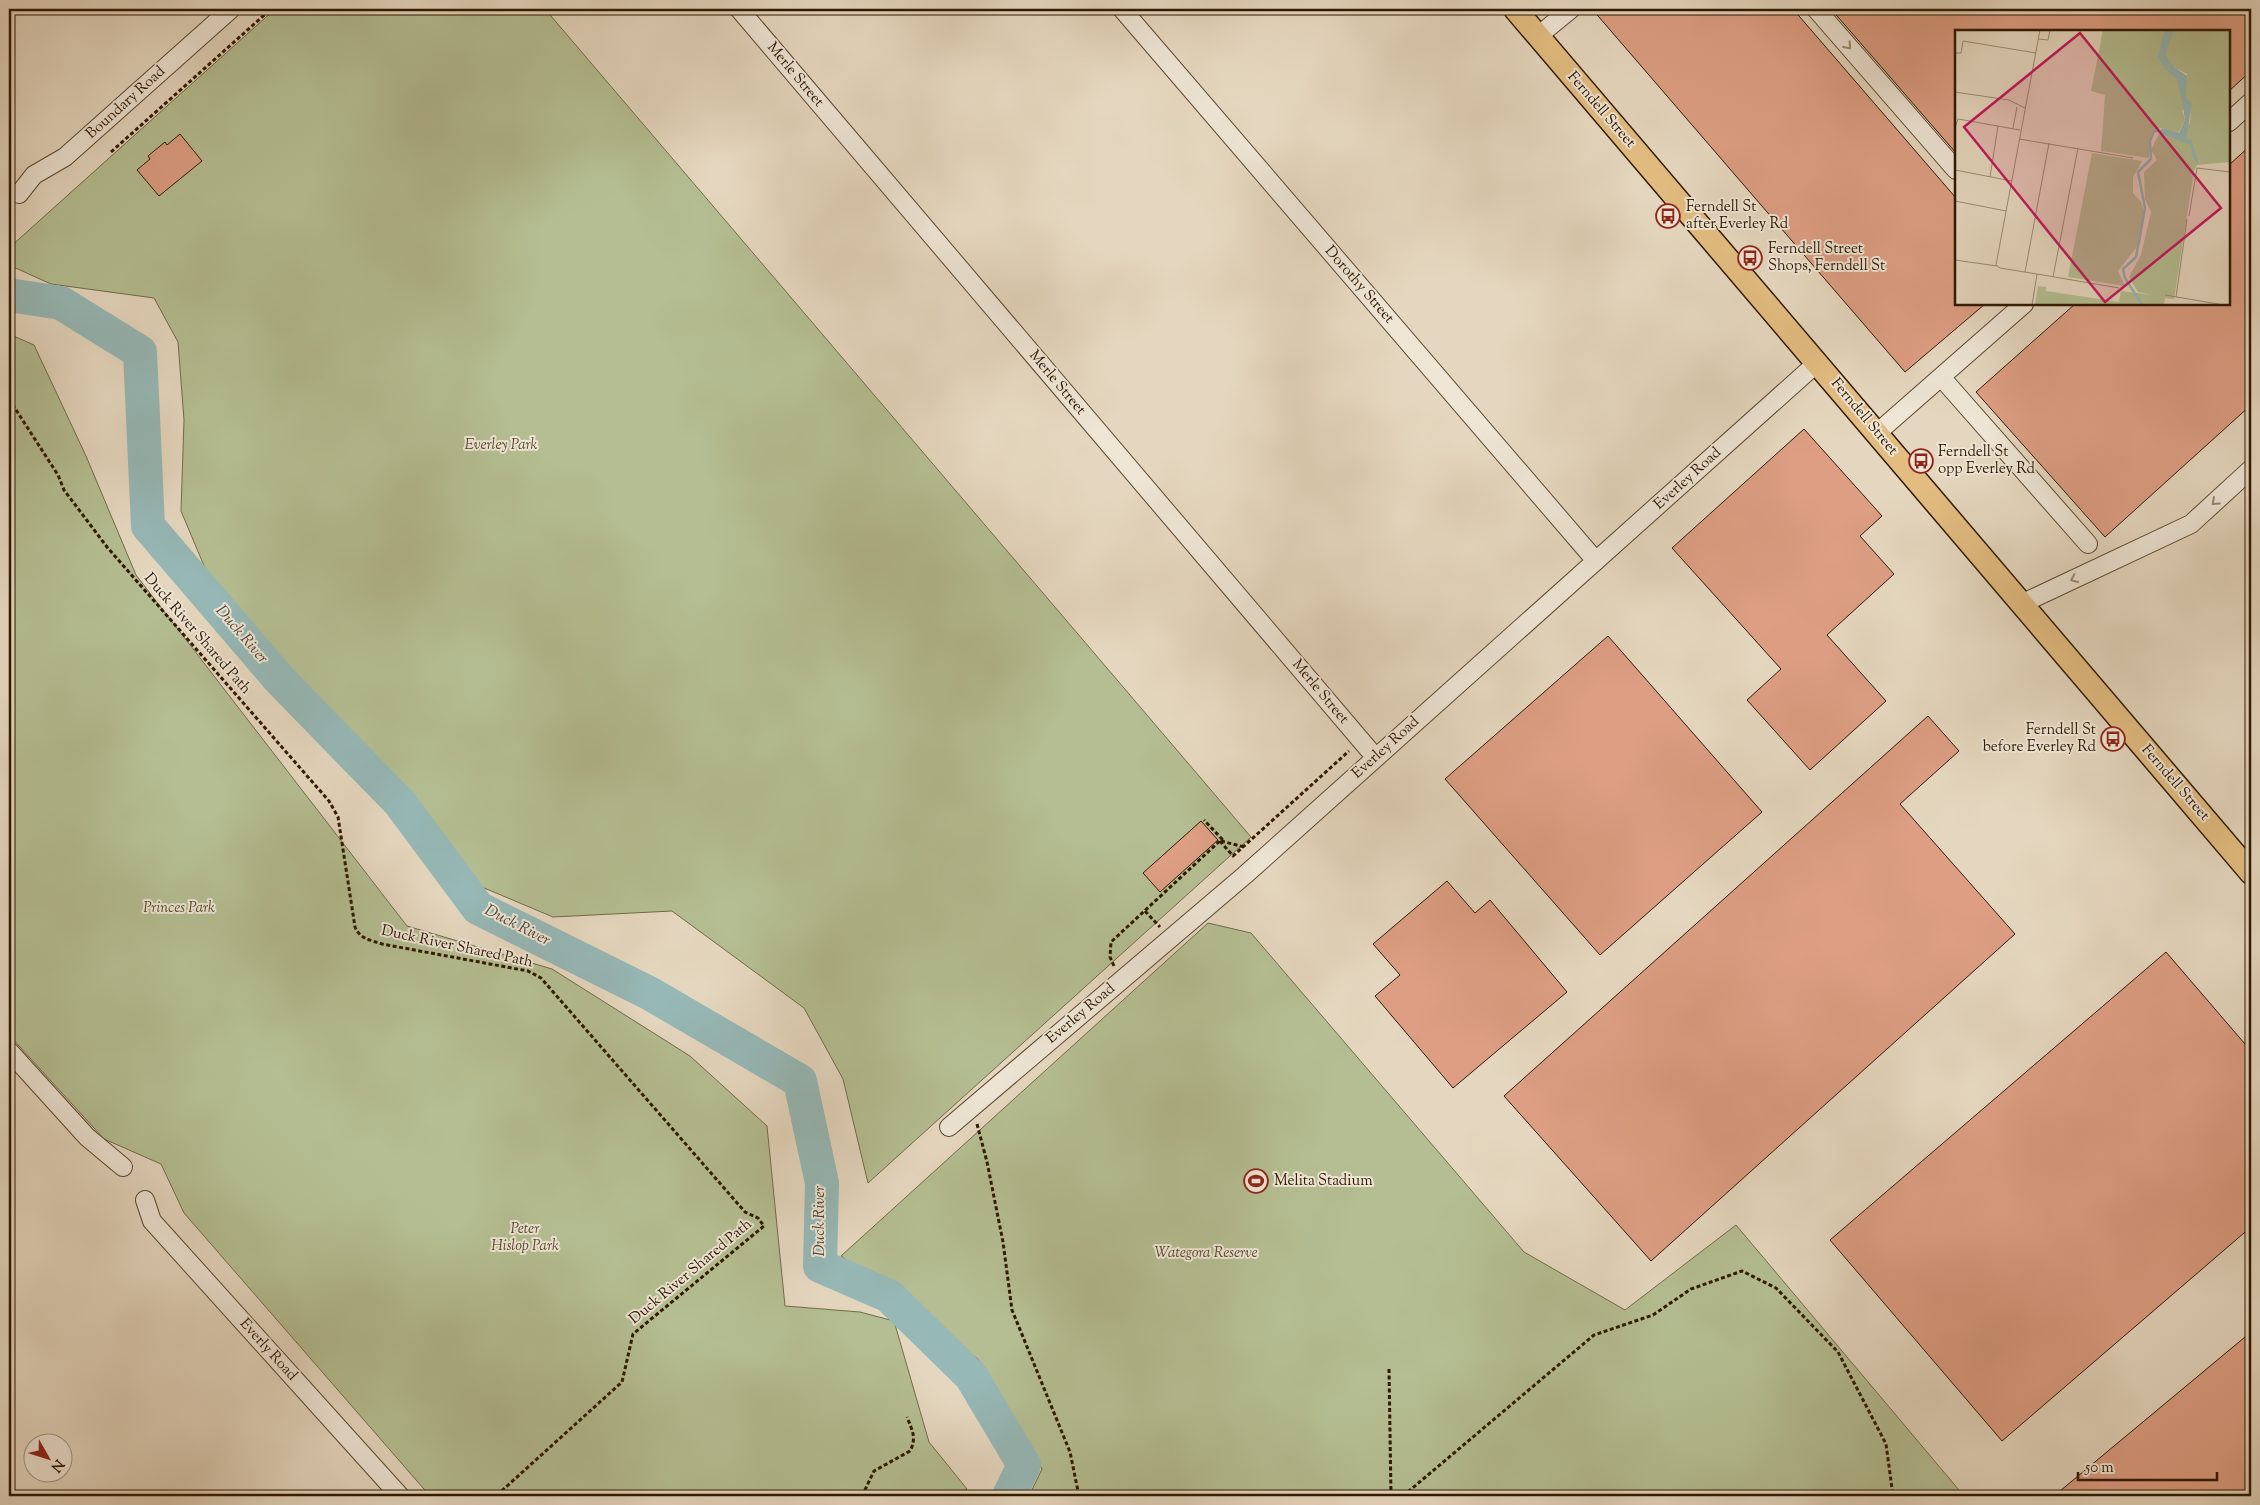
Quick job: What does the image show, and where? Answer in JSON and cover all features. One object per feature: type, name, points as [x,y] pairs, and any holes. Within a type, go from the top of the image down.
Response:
[{"type":"main road","name":"Ferndell Street","points":[[1515,9],[1818,362],[2021,604],[2251,873]]},
{"type":"street","name":"Boundary Road","points":[[19,194],[34,175],[65,157],[231,9]]},
{"type":"street","name":"Merle Street","points":[[738,9],[1376,758]]},
{"type":"street","name":"Dorothy Street","points":[[1122,9],[1596,561]]},
{"type":"street","points":[[1538,36],[1570,9]]},
{"type":"street","points":[[1816,9],[1955,169]]},
{"type":"street","points":[[2230,121],[2251,102]]},
{"type":"street","points":[[1877,433],[2023,305]]},
{"type":"street","name":"Everley Road","points":[[948,1127],[1245,875],[1818,362]]},
{"type":"street","points":[[1941,377],[2088,544]]},
{"type":"street","points":[[2021,604],[2191,524],[2251,469]]},
{"type":"street","points":[[9,1051],[86,1137],[123,1167]]},
{"type":"street","name":"Everly Road","points":[[144,1200],[152,1221],[400,1496]]},
{"type":"path","points":[[111,152],[270,9]]},
{"type":"path","name":"Duck River Shared Path","points":[[9,399],[58,474],[64,490],[107,547],[328,801],[338,817],[357,934],[382,944],[528,971],[541,978],[744,1212],[758,1218],[764,1226],[633,1334],[622,1382],[496,1496]]},
{"type":"path","points":[[1204,820],[1222,839],[1220,841],[1233,856],[1352,749]]},
{"type":"path","points":[[1220,841],[1244,847]]},
{"type":"path","points":[[1123,978],[1113,965],[1110,956],[1112,942],[1220,841]]},
{"type":"path","points":[[972,1107],[987,1162],[1002,1234],[1012,1310],[1070,1452],[1079,1496]]},
{"type":"path","points":[[1404,1496],[1594,1335],[1653,1315],[1691,1290],[1742,1271],[1776,1288],[1838,1352],[1886,1444],[1893,1496]]},
{"type":"path","points":[[1389,1369],[1391,1496]]},
{"type":"path","points":[[862,1496],[874,1471],[910,1451],[915,1439],[907,1417]]},
{"type":"green space","name":"Everley Park","points":[[275,9],[545,9],[1251,837],[868,1183],[843,1079],[804,1008],[672,911],[553,917],[432,866],[381,774],[292,700],[298,689],[236,642],[181,511],[184,420],[178,342],[154,298],[51,284],[9,265],[9,248]]},
{"type":"green space","points":[[9,334],[34,345],[86,456],[136,575],[407,926],[552,969],[690,1056],[767,1126],[785,1306],[860,1312],[894,1321],[929,1442],[967,1489],[951,1496],[430,1496],[184,1213],[161,1164],[104,1139],[9,1035]]},
{"type":"green space","name":"Wategora Reserve","points":[[1208,923],[1251,933],[1524,1252],[1625,1310],[1736,1225],[1964,1496],[1029,1496],[1042,1469],[978,1359],[841,1256]]},
{"type":"building","points":[[1592,9],[1793,9],[1955,197],[1955,305],[1984,305],[1905,372]]},
{"type":"building","points":[[1831,9],[2251,9],[2251,71],[2230,90],[2230,30],[1955,30],[1955,152]]},
{"type":"building","points":[[180,134],[202,161],[159,196],[137,170],[150,159],[148,156],[165,142],[167,145]]},
{"type":"building","points":[[2251,145],[2251,405],[2105,537],[1976,392],[2074,305],[2230,305],[2230,164]]},
{"type":"building","points":[[1804,429],[1882,516],[1860,536],[1894,574],[1827,635],[1886,701],[1810,770],[1747,700],[1781,669],[1672,548]]},
{"type":"building","points":[[1608,636],[1762,812],[1600,955],[1445,779]]},
{"type":"building","points":[[1928,716],[1959,751],[1900,804],[2015,934],[1651,1261],[1504,1096]]},
{"type":"building","points":[[1201,821],[1218,840],[1160,892],[1143,873]]},
{"type":"building","points":[[1447,881],[1475,913],[1490,900],[1567,992],[1453,1088],[1375,996],[1400,975],[1373,944]]},
{"type":"building","points":[[2166,952],[2251,1051],[2251,1227],[2002,1441],[1830,1240]]},
{"type":"building","points":[[2251,1332],[2251,1496],[2054,1496]]},
{"type":"waterway","name":"Duck River","points":[[9,295],[61,303],[140,352],[148,526],[281,681],[400,803],[478,908],[649,993],[800,1081],[822,1183],[820,1266],[889,1296],[971,1376],[1024,1465],[1009,1496]]},
{"type":"place","name":"Ferndell St after Everley Rd","points":[[1668,216]]},
{"type":"place","name":"Ferndell Street Shops, Ferndell St","points":[[1750,258]]},
{"type":"place","name":"Ferndell St opp Everley Rd","points":[[1921,461]]},
{"type":"place","name":"Ferndell St before Everley Rd","points":[[2113,739]]},
{"type":"place","name":"Melita Stadium","points":[[1256,1181]]},
{"type":"park label","name":"Princes Park","points":[[179,908]]},
{"type":"park label","name":"Peter Hislop Park","points":[[525,1238]]}]
